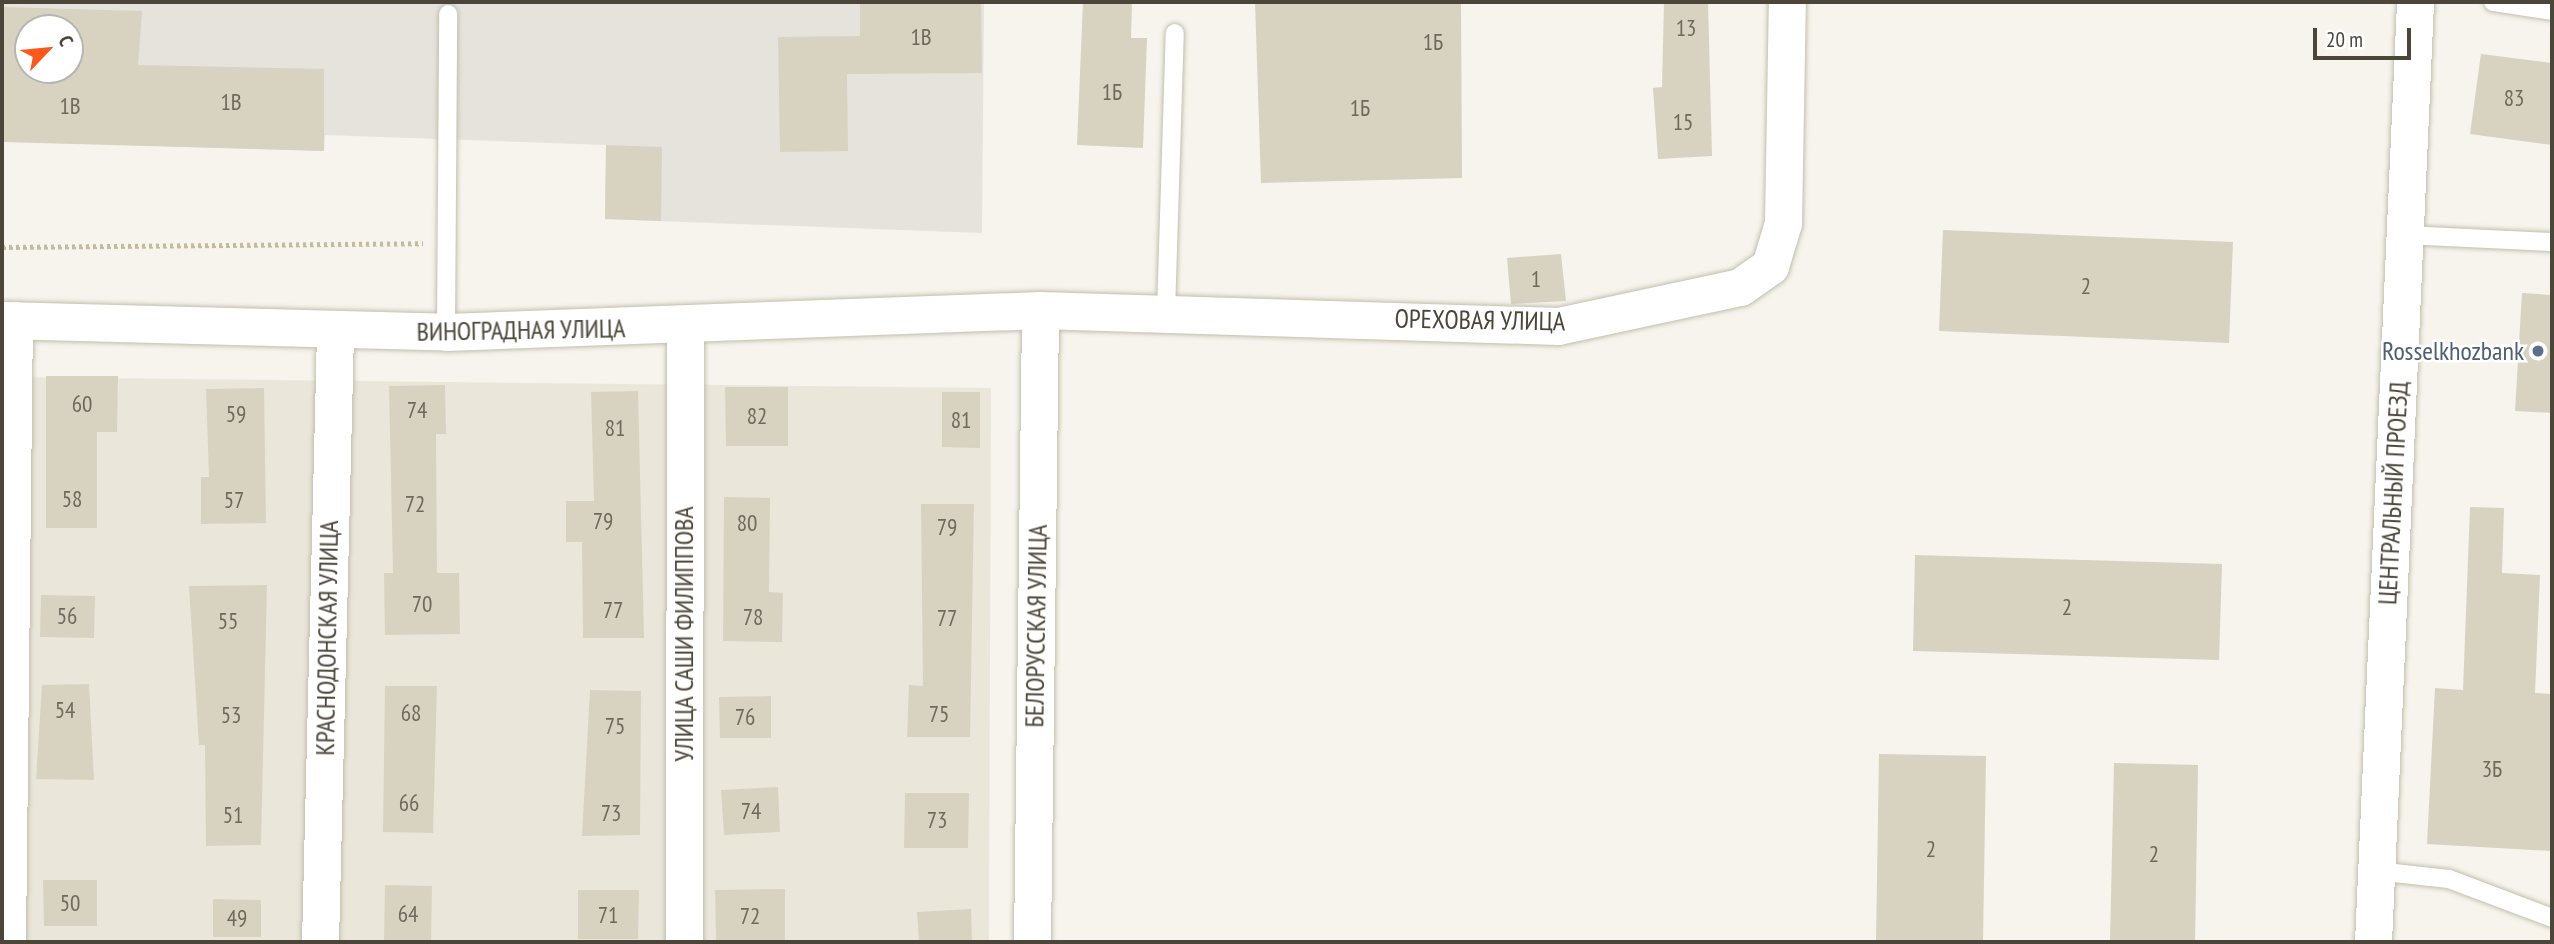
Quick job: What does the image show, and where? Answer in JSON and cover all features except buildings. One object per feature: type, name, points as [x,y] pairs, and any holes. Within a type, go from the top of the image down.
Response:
[{"type":"street","name":"ОРЕХОВАЯ УЛИЦА","points":[[1040,310],[1558,326],[1741,287],[1770,266],[1783,223],[1787,2]]},
{"type":"street","name":"ЦЕНТРАЛЬНЫЙ ПРОЕЗД","points":[[2373,942],[2415,2]]},
{"type":"street","name":"ВИНОГРАДНАЯ УЛИЦА","points":[[8,320],[335,333],[446,332],[685,326],[1040,310]]},
{"type":"street","name":"БЕЛОРУССКАЯ УЛИЦА","points":[[1031,942],[1040,310]]},
{"type":"street","points":[[7,942],[8,320]]},
{"type":"street","name":"УЛИЦА САШИ ФИЛИППОВА","points":[[684,942],[685,326]]},
{"type":"street","name":"КРАСНОДОНСКАЯ УЛИЦА","points":[[320,942],[335,333]]},
{"type":"lane","points":[[2493,2],[2552,11]]},
{"type":"lane","points":[[446,332],[448,14]]},
{"type":"lane","points":[[1166,312],[1175,33]]},
{"type":"lane","points":[[2404,235],[2552,242]]},
{"type":"lane","points":[[2376,871],[2449,879],[2552,918]]},
{"type":"path","points":[[2,247],[445,243]]},
{"type":"shaded area","points":[[2,2],[984,2],[982,233],[605,219],[606,145],[325,135],[324,151],[2,141]]},
{"type":"shaded area","points":[[2,377],[991,388],[989,942],[2,942]]},
{"type":"place","name":"Rosselkhozbank","points":[[2538,351]]}]
